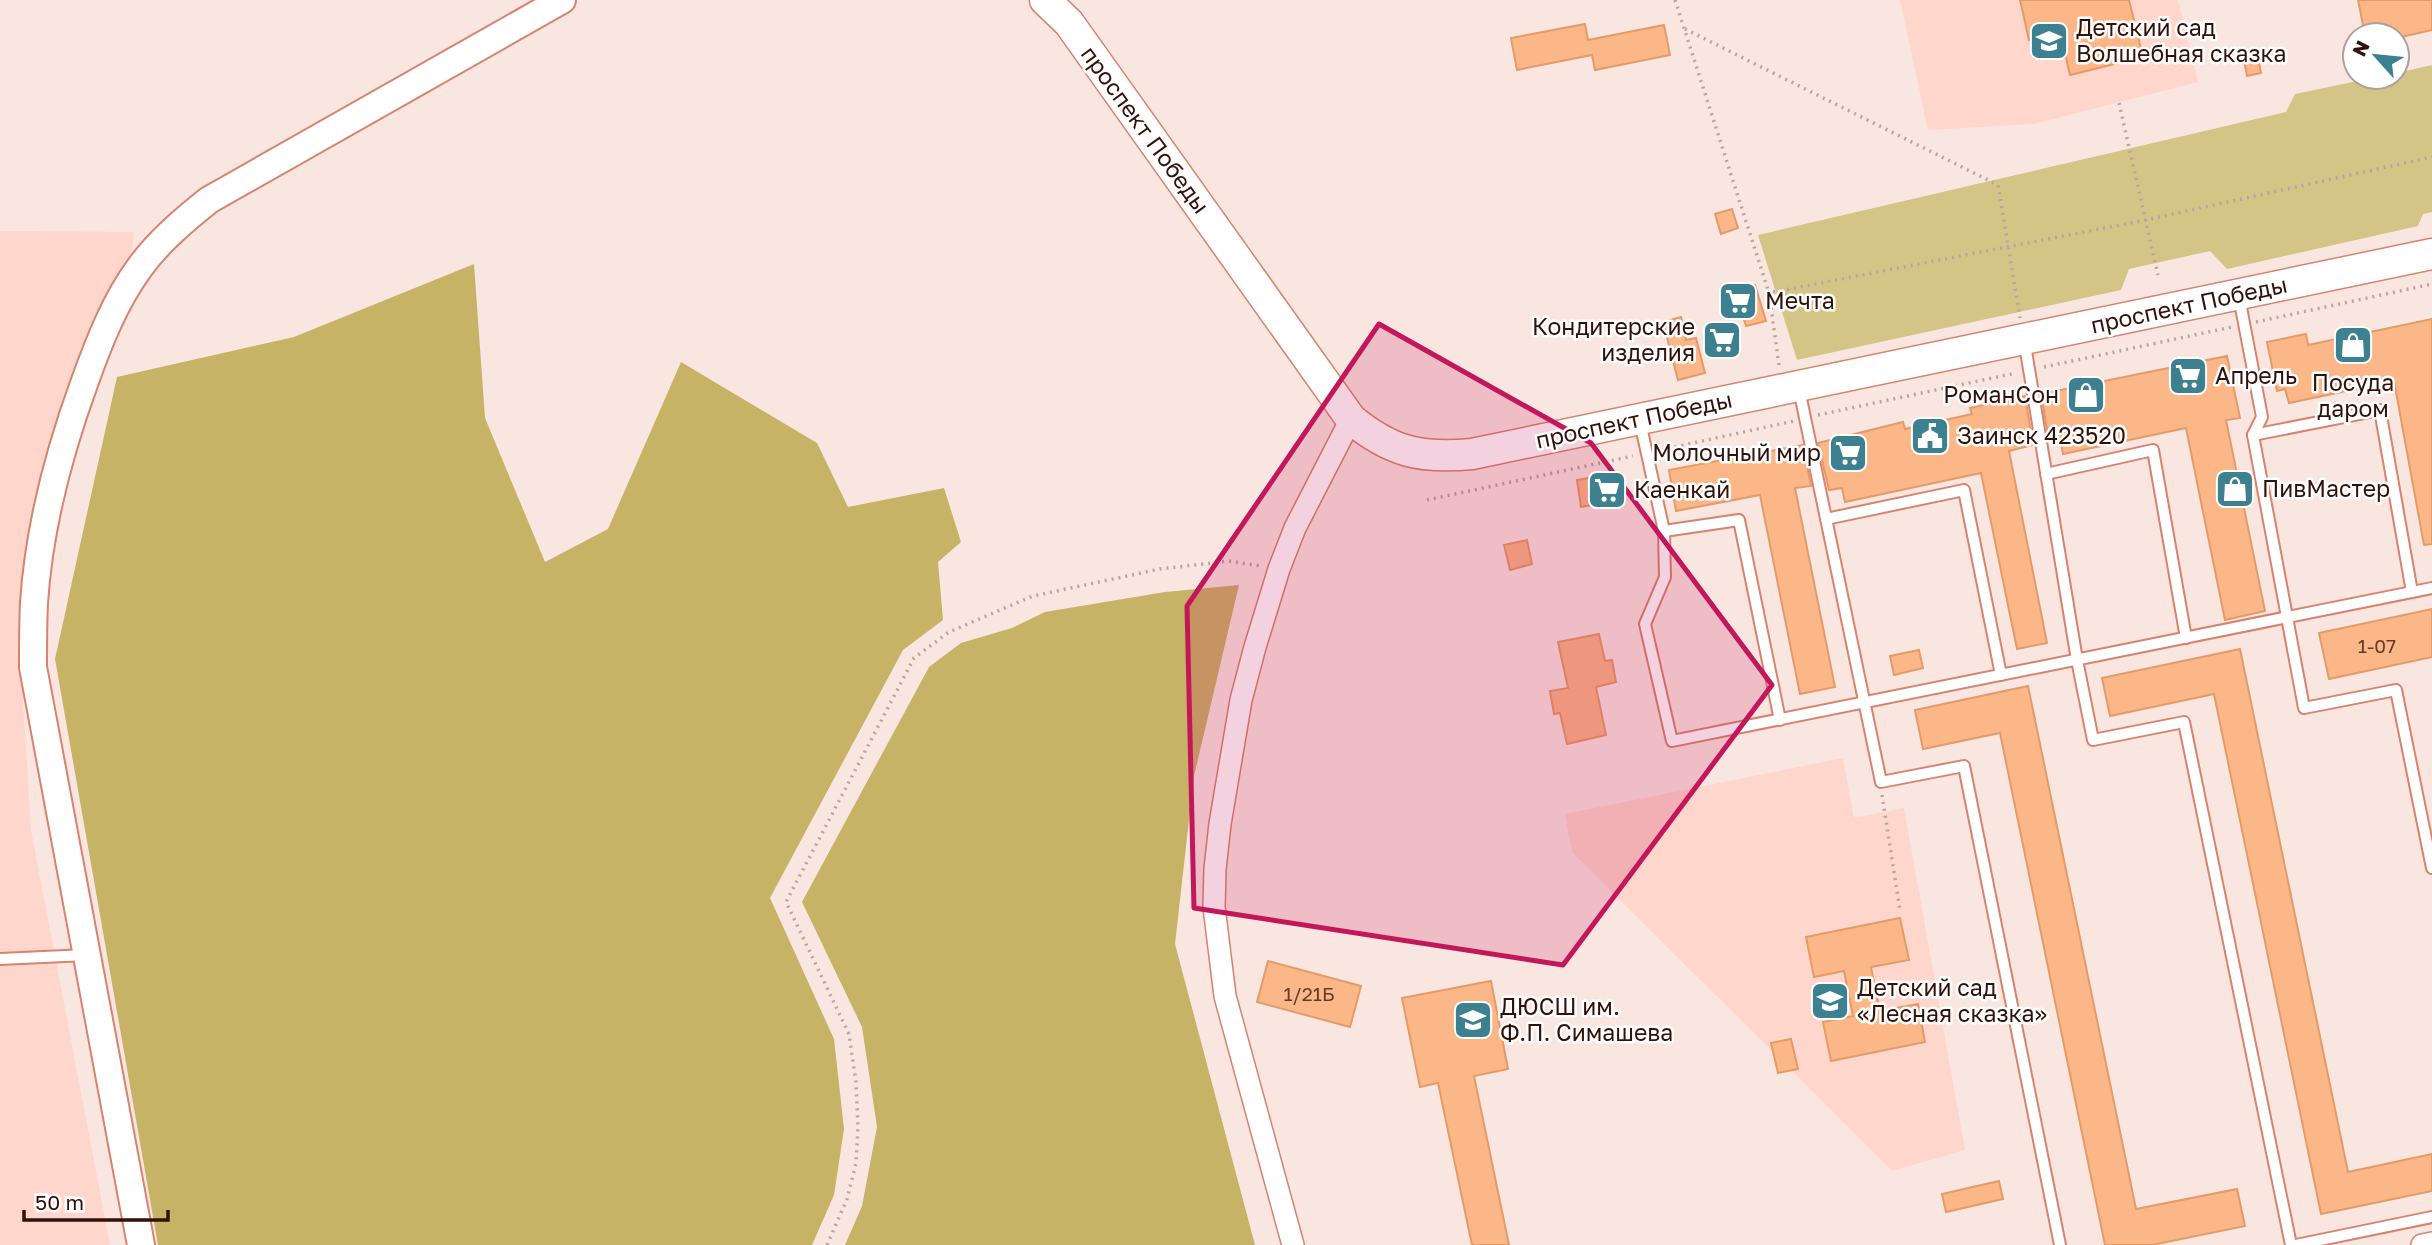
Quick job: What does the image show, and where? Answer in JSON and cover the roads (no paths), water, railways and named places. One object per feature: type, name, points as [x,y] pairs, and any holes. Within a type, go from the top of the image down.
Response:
[{"type":"main road","name":"проспект Победы","points":[[1045,0],[1069,23],[1351,419],[1371,435],[1404,451],[1444,457],[1472,454],[2432,254]]},
{"type":"street","points":[[141,1245],[33,667],[34,603],[50,498],[67,430],[96,350],[124,292],[141,265],[161,243],[209,200],[562,0]]},
{"type":"street","points":[[1293,1245],[1226,996],[1214,907],[1220,824],[1241,700],[1279,569],[1300,518],[1351,419]]},
{"type":"street","points":[[2422,1245],[2432,1243]]},
{"type":"lane","points":[[2238,294],[2262,416],[2253,435],[2304,708],[2396,690],[2432,868]]},
{"type":"lane","points":[[2024,339],[2077,660],[2093,740],[2184,722],[2291,1245]]},
{"type":"lane","points":[[1790,388],[1805,418],[1881,782],[1964,766],[2060,1245]]},
{"type":"lane","points":[[2253,435],[2380,410],[2412,592]]},
{"type":"lane","points":[[1639,419],[1664,531],[1665,577],[1645,624],[1672,741],[2432,588]]},
{"type":"lane","points":[[2046,474],[2153,450],[2186,638]]},
{"type":"lane","points":[[1826,519],[1964,490],[2001,675]]},
{"type":"lane","points":[[1664,531],[1739,520],[1780,720]]},
{"type":"lane","points":[[0,959],[87,955]]},
{"type":"lane","points":[[2297,1245],[2432,1217]]},
{"type":"place","name":"Детский сад Волшебная сказка","points":[[2049,41]]},
{"type":"place","name":"Мечта","points":[[1738,301]]},
{"type":"place","name":"Кондитерские изделия","points":[[1722,340]]},
{"type":"place","name":"Посуда даром","points":[[2353,345]]},
{"type":"place","name":"Апрель","points":[[2188,376]]},
{"type":"place","name":"РоманСон","points":[[2086,395]]},
{"type":"place","name":"Заинск 423520","points":[[1930,436]]},
{"type":"place","name":"Молочный мир","points":[[1848,453]]},
{"type":"place","name":"ПивМастер","points":[[2235,489]]},
{"type":"place","name":"Каенкай","points":[[1607,490]]},
{"type":"place","name":"Детский сад «Лесная сказка»","points":[[1830,1001]]},
{"type":"place","name":"ДЮСШ им. Ф.П. Симашева","points":[[1473,1020]]}]
